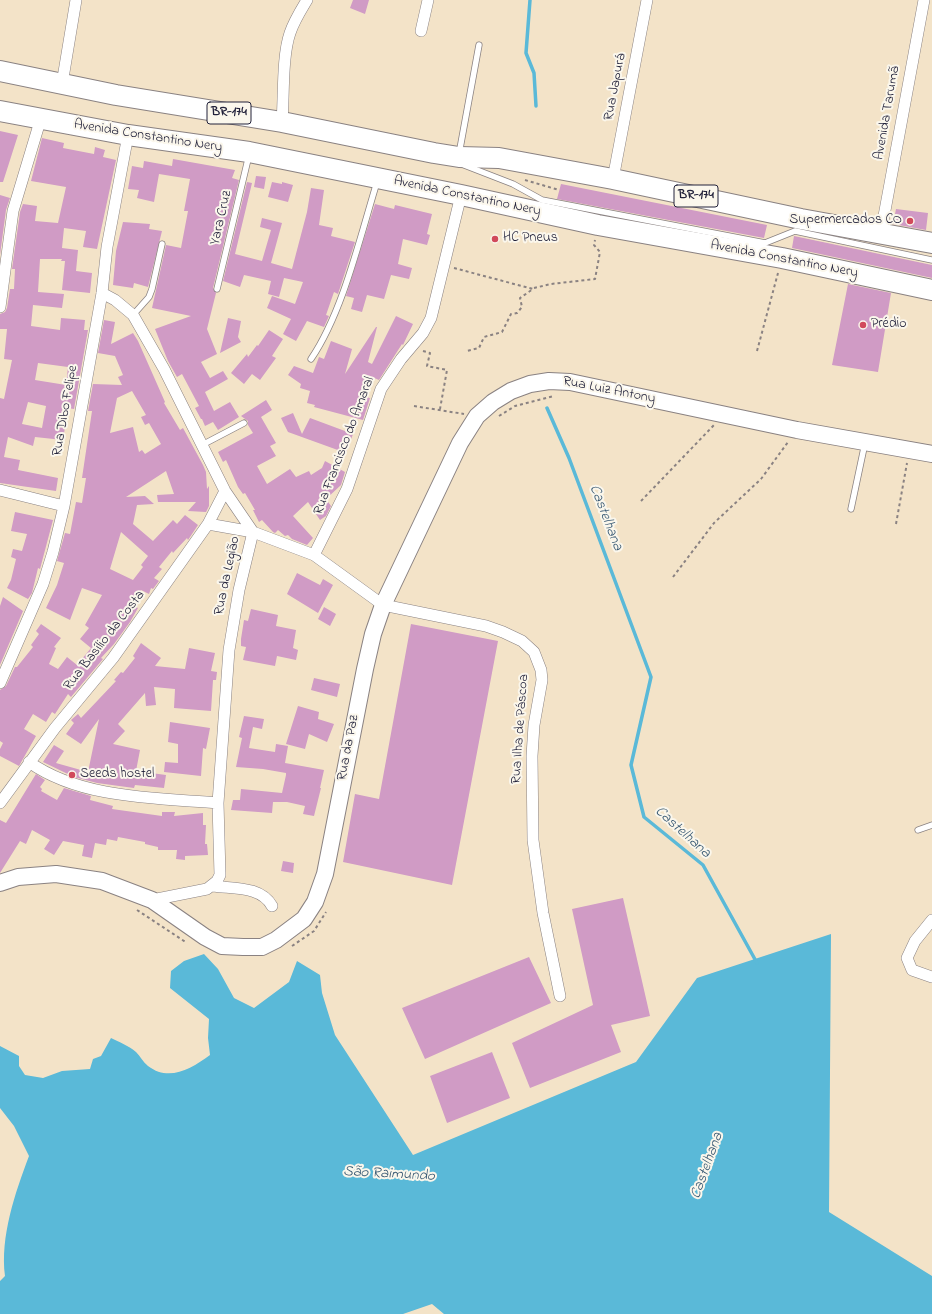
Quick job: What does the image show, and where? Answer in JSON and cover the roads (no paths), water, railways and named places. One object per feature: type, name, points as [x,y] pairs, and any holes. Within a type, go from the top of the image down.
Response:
[{"type":"highway","name":"BR-174","points":[[0,71],[116,95],[282,122],[429,152],[459,156],[499,158],[613,179],[801,219],[881,232],[932,243]]},
{"type":"highway","name":"Avenida Constantino Nery","points":[[0,111],[128,135],[249,152],[461,195],[598,225],[782,258],[932,290]]},
{"type":"street","points":[[62,84],[76,0]]},
{"type":"street","points":[[282,122],[287,43],[290,33],[307,0]]},
{"type":"street","points":[[421,31],[428,0]]},
{"type":"street","name":"Rua Japurá","points":[[613,179],[647,0]]},
{"type":"street","name":"Avenida Tarumã","points":[[881,232],[924,0]]},
{"type":"street","points":[[0,307],[13,211],[41,118]]},
{"type":"street","name":"Rua Dibo Felipe","points":[[0,683],[43,584],[54,552],[64,506],[102,293],[107,247],[128,135]]},
{"type":"street","name":"Rua Francisco do Amaral","points":[[314,555],[347,489],[381,389],[410,346],[423,333],[431,318],[461,195]]},
{"type":"street","name":"Rua da Legião","points":[[102,293],[115,300],[133,315],[164,369],[225,491],[253,532],[239,590],[229,650],[218,803],[220,868],[217,881],[213,886]]},
{"type":"street","name":"Rua Luiz Antony","points":[[383,605],[460,443],[477,416],[493,402],[530,384],[548,381],[570,382],[797,430],[866,441],[932,454]]},
{"type":"street","points":[[0,490],[64,506]]},
{"type":"street","name":"Rua Basílio da Costa","points":[[0,803],[29,762],[113,658],[208,524],[225,491]]},
{"type":"street","name":"Rua Ilha de Páscoa","points":[[208,524],[253,532],[314,555],[383,605],[486,626],[522,641],[534,652],[541,670],[542,680],[534,725],[532,756],[533,840],[542,913],[560,996]]},
{"type":"street","name":"Rua da Paz","points":[[0,883],[18,877],[56,874],[102,881],[152,900],[205,937],[222,946],[262,946],[292,930],[311,911],[325,874],[365,669],[373,634],[383,605]]},
{"type":"street","points":[[29,762],[41,771],[55,777],[78,785],[126,796],[218,803]]},
{"type":"street","points":[[152,900],[213,886],[261,894],[268,899],[272,906]]},
{"type":"street","points":[[932,920],[915,941],[907,958],[912,970],[932,977]]},
{"type":"lane","points":[[459,156],[479,45]]},
{"type":"lane","name":"Yara Cruz","points":[[217,289],[249,152]]},
{"type":"lane","points":[[429,152],[494,176],[542,200],[765,243],[795,231],[932,260]]},
{"type":"lane","points":[[311,359],[328,329],[339,301],[378,179]]},
{"type":"lane","points":[[508,205],[542,200]]},
{"type":"lane","points":[[133,315],[149,297],[162,244]]},
{"type":"lane","points":[[202,446],[244,423]]},
{"type":"lane","points":[[851,509],[866,441]]},
{"type":"lane","points":[[918,830],[932,825]]},
{"type":"water","name":"São Raimundo","points":[[831,934],[829,1212],[932,1276],[932,1314],[444,1314],[432,1304],[403,1314],[0,1314],[0,1281],[5,1276],[4,1261],[7,1231],[14,1200],[29,1156],[14,1126],[0,1108],[0,1046],[19,1056],[19,1066],[25,1075],[43,1078],[62,1071],[90,1069],[93,1059],[101,1056],[111,1038],[133,1050],[148,1066],[156,1071],[172,1073],[188,1069],[210,1055],[208,1038],[209,1019],[170,988],[171,971],[184,961],[204,954],[218,969],[234,998],[254,1008],[289,982],[297,961],[320,975],[322,993],[335,1035],[413,1155],[636,1062],[697,978]]},
{"type":"waterway","name":"Castelhana","points":[[530,0],[526,53],[534,73],[536,106]]},
{"type":"waterway","name":"Castelhana","points":[[547,408],[569,458],[651,677],[631,765],[644,817],[703,865],[757,963]]},
{"type":"place","name":"Supermercados CO","points":[[910,221]]},
{"type":"place","name":"HC Pneus","points":[[495,239]]},
{"type":"place","name":"Prédio","points":[[863,325]]},
{"type":"place","name":"Seeds hostel","points":[[72,775]]}]
